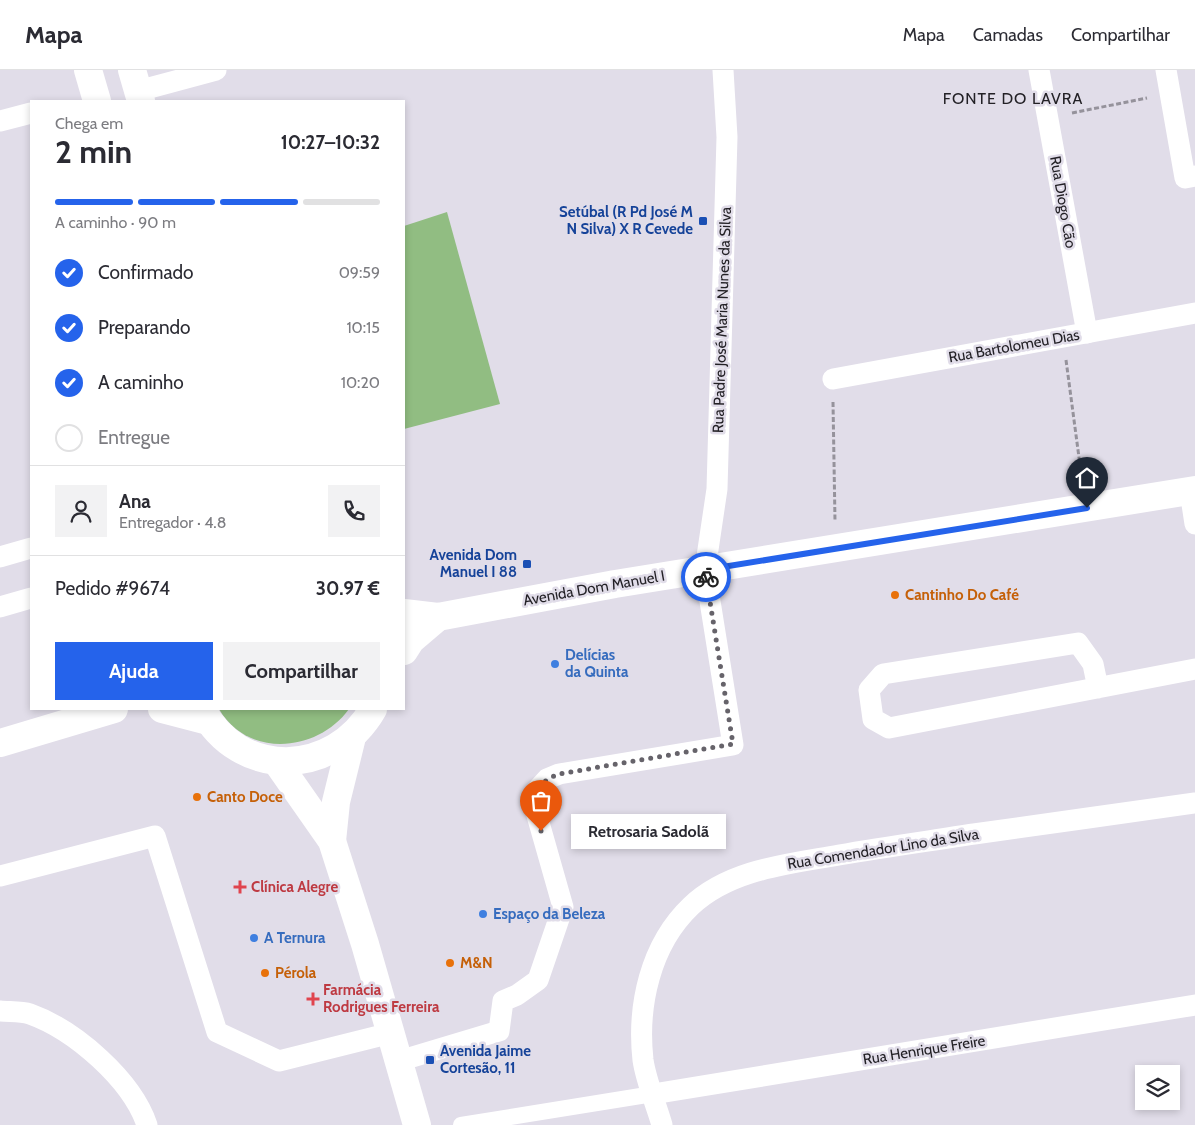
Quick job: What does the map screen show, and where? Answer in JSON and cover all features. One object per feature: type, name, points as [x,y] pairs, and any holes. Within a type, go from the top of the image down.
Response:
[{"type":"main road","points":[[88,70],[91,100]]},
{"type":"main road","name":"Avenida Dom Manuel I","points":[[405,613],[438,617],[704,570],[1193,491]]},
{"type":"main road","points":[[405,649],[411,640],[438,617]]},
{"type":"main road","points":[[0,743],[111,710]]},
{"type":"main road","points":[[169,710],[205,715],[227,741],[250,754],[276,761],[303,760],[329,752],[352,737],[372,710]]},
{"type":"main road","points":[[332,841],[336,802],[352,737]]},
{"type":"main road","points":[[276,761],[332,841],[417,1125]]},
{"type":"street","points":[[137,88],[216,70]]},
{"type":"street","name":"Rua Padre José Maria Nunes da Silva","points":[[399,1061],[499,1031],[503,1000],[517,995],[538,980],[563,907],[536,812],[537,790],[547,779],[559,774],[733,744],[704,570],[717,489],[727,138],[723,70]]},
{"type":"street","name":"Rua Diogo Cão","points":[[1039,70],[1087,333]]},
{"type":"street","points":[[1166,70],[1184,178],[1195,176]]},
{"type":"street","points":[[0,121],[30,113]]},
{"type":"street","name":"Rua Bartolomeu Dias","points":[[833,379],[1195,313]]},
{"type":"street","points":[[1193,491],[1195,524]]},
{"type":"street","points":[[0,557],[30,548]]},
{"type":"street","points":[[0,607],[30,598]]},
{"type":"street","points":[[1098,688],[1093,664],[1078,643],[883,674],[869,690],[873,719],[889,728],[1098,688],[1195,669]]},
{"type":"street","name":"Rua Comendador Lino da Silva","points":[[662,1125],[644,1061],[643,1005],[651,967],[669,934],[691,906],[718,886],[748,874],[785,865],[887,847],[1195,803]]},
{"type":"street","points":[[0,876],[155,836],[217,1032],[279,1061],[391,1034]]},
{"type":"street","name":"Rua Henrique Freire","points":[[653,1094],[1195,1005]]},
{"type":"street","points":[[0,1011],[30,1014],[72,1037],[110,1067],[144,1115],[147,1125]]},
{"type":"street","points":[[461,1125],[653,1094]]},
{"type":"path","points":[[1048,118],[1132,102]]},
{"type":"path","points":[[1063,337],[1084,489]]},
{"type":"path","points":[[833,379],[836,550]]},
{"type":"green space","points":[[447,212],[500,404],[405,429],[405,226]]},
{"type":"green space","points":[[220,710],[348,710],[336,723],[320,734],[302,741],[283,744],[265,742],[247,736],[232,725]]},
{"type":"way so far","points":[[541,831],[535,799],[537,790],[547,779],[559,774],[733,744],[706,577]]},
{"type":"place","name":"Setúbal (R Pd José M N Silva) X R Cevede","points":[[703,221]]},
{"type":"place","name":"Avenida Dom Manuel I 88","points":[[527,564]]},
{"type":"place","name":"Cantinho Do Café","points":[[895,595]]},
{"type":"place","name":"Delícias da Quinta","points":[[555,664]]},
{"type":"place","name":"Canto Doce","points":[[197,797]]},
{"type":"place","name":"Retrosaria Sadolã","points":[[541,831]]},
{"type":"place","name":"Clínica Alegre","points":[[240,887]]},
{"type":"place","name":"Espaço da Beleza","points":[[483,914]]},
{"type":"place","name":"A Ternura","points":[[254,938]]},
{"type":"place","name":"M&N","points":[[450,963]]},
{"type":"place","name":"Pérola","points":[[265,973]]},
{"type":"place","name":"Farmácia Rodrigues Ferreira","points":[[313,999]]},
{"type":"place","name":"Avenida Jaime Cortesão, 11","points":[[430,1060]]},
{"type":"district","name":"FONTE DO LAVRA","points":[[1013,98]]},
{"type":"route","points":[[706,577],[704,570],[1087,508]]}]
